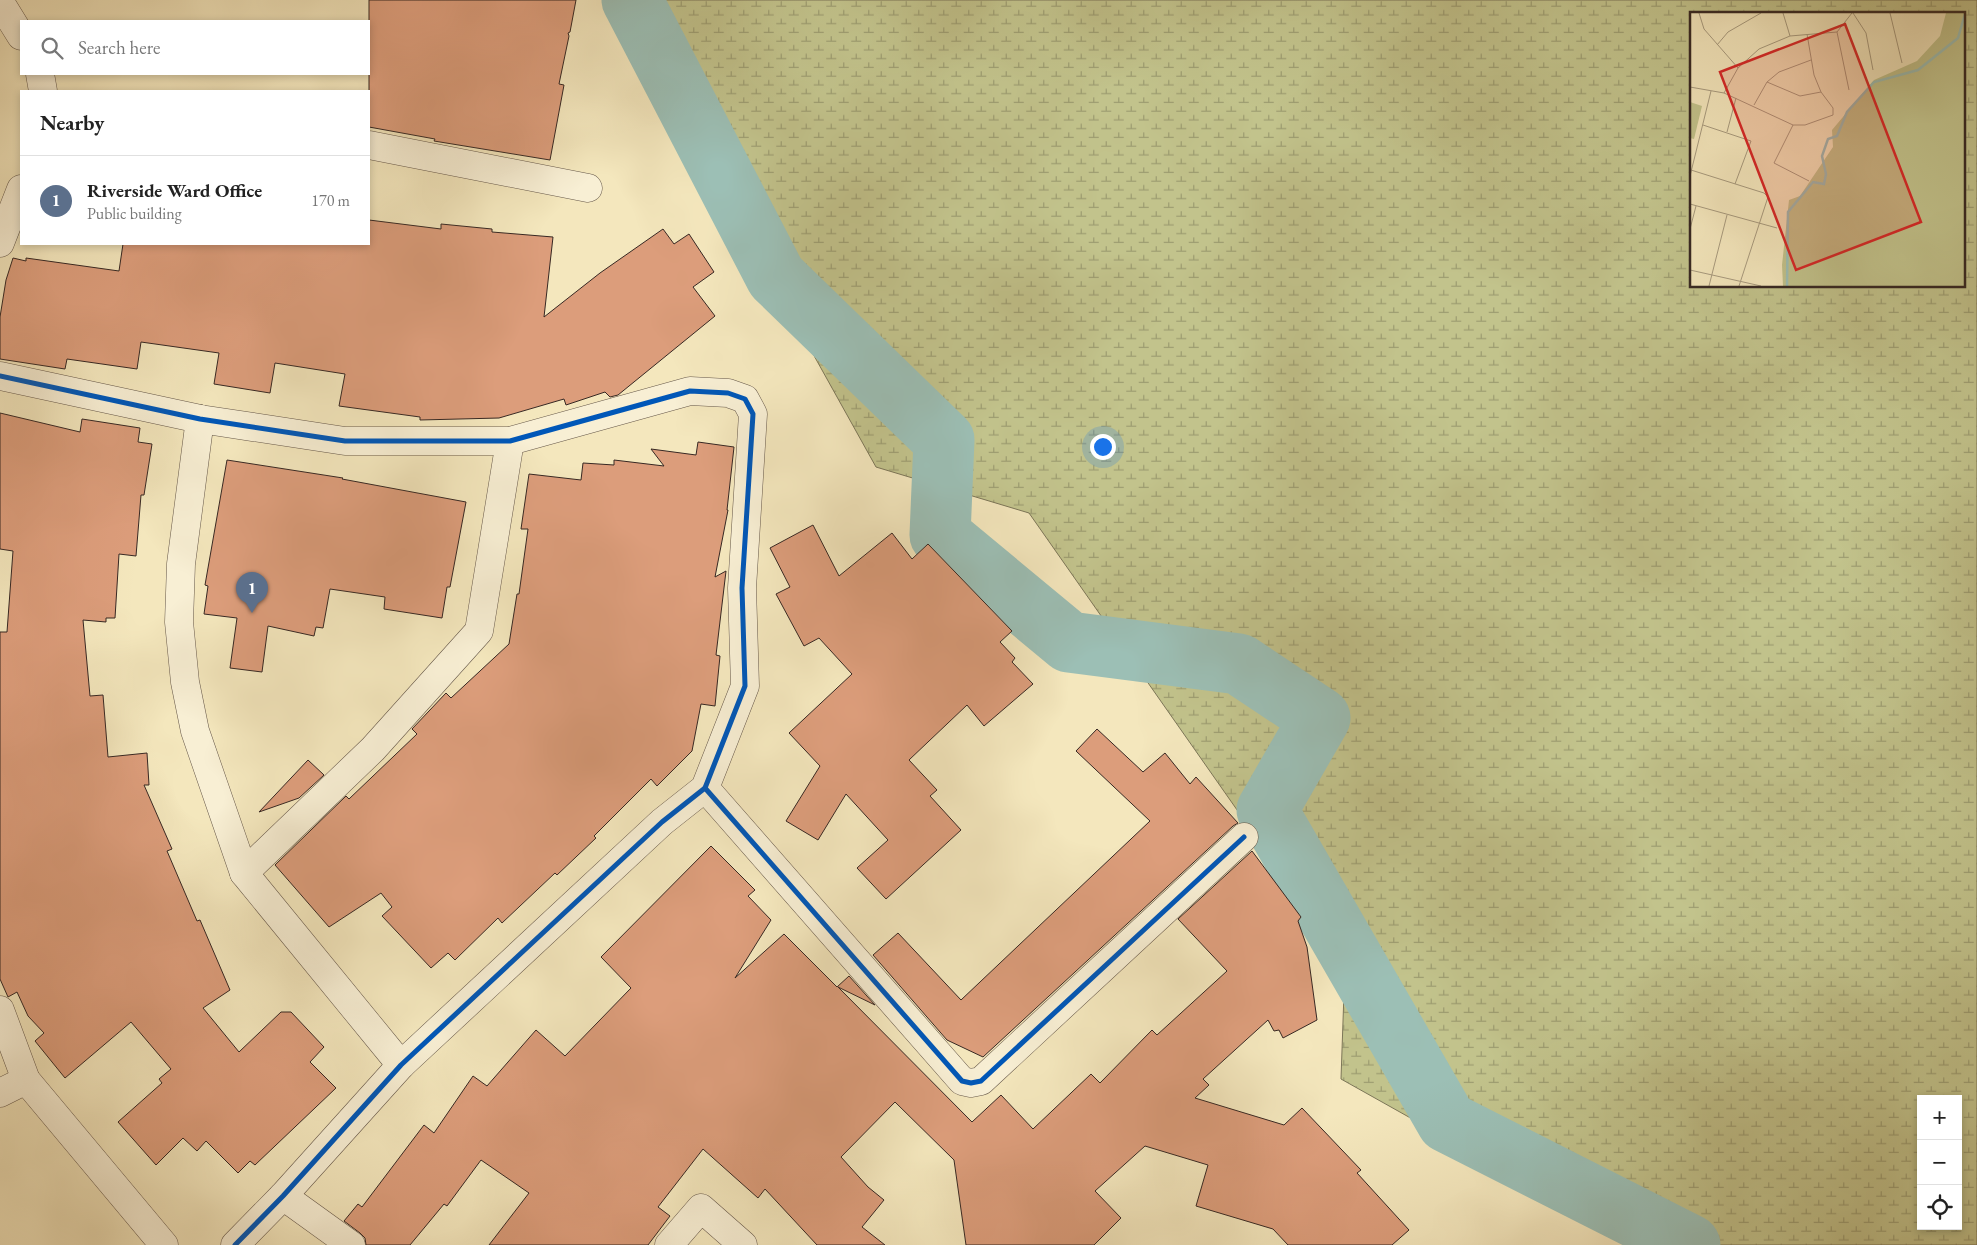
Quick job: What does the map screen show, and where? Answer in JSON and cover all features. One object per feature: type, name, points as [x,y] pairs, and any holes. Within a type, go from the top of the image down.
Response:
[{"type":"street","points":[[0,2],[20,34]]},
{"type":"street","points":[[40,75],[42,90]]},
{"type":"street","points":[[370,145],[588,188]]},
{"type":"street","points":[[0,243],[20,192]]},
{"type":"street","points":[[0,376],[200,419],[345,441],[510,441],[690,391],[728,393],[745,399],[754,414],[742,588],[745,686],[704,788],[662,822],[401,1065],[283,1196],[236,1245]]},
{"type":"street","points":[[200,419],[181,564],[179,622],[185,682],[195,731],[244,873],[401,1065]]},
{"type":"street","points":[[244,873],[373,749],[479,631],[510,441]]},
{"type":"street","points":[[704,788],[962,1081],[971,1083],[981,1081],[1244,837]]},
{"type":"street","points":[[0,1010],[26,1080],[164,1245]]},
{"type":"street","points":[[0,1093],[26,1080]]},
{"type":"street","points":[[283,1196],[351,1245]]},
{"type":"street","points":[[669,1245],[701,1208],[743,1245]]},
{"type":"green space","points":[[616,0],[1977,0],[1977,1245],[1655,1245],[1546,1194],[1341,1079],[1345,964],[1029,513],[876,467]]},
{"type":"building","points":[[369,0],[576,0],[559,84],[564,85],[550,160],[434,141],[435,139],[370,127]]},
{"type":"building","points":[[370,220],[441,229],[441,224],[492,229],[492,232],[553,237],[544,317],[600,273],[663,229],[674,244],[689,234],[714,272],[693,287],[715,316],[618,395],[610,397],[605,392],[566,405],[564,399],[499,418],[420,420],[420,417],[339,406],[345,374],[275,363],[270,393],[214,384],[219,353],[141,342],[137,369],[67,359],[65,369],[0,359],[0,317],[6,280],[13,258],[26,261],[26,258],[119,271],[123,245],[370,245]]},
{"type":"building","points":[[0,413],[80,432],[82,419],[140,428],[138,442],[152,444],[144,495],[141,495],[136,556],[119,554],[115,618],[106,618],[106,622],[83,620],[90,696],[103,695],[108,757],[147,753],[149,785],[144,785],[172,849],[167,851],[197,921],[200,920],[230,990],[203,1008],[239,1052],[281,1012],[291,1012],[324,1047],[310,1062],[336,1088],[255,1165],[250,1161],[238,1173],[206,1141],[197,1151],[183,1138],[156,1165],[118,1122],[162,1083],[159,1079],[171,1069],[131,1022],[65,1078],[35,1041],[44,1033],[28,1016],[17,992],[8,997],[0,979],[0,632],[7,632],[13,551],[0,549]]},
{"type":"building","points":[[698,442],[734,447],[728,510],[715,577],[726,571],[716,655],[720,656],[715,706],[701,704],[692,751],[657,786],[651,779],[594,836],[596,838],[557,875],[555,873],[502,923],[498,918],[455,960],[448,953],[431,968],[382,916],[392,907],[381,893],[329,927],[275,865],[346,796],[349,799],[417,734],[412,729],[446,693],[451,698],[509,644],[517,594],[519,594],[528,529],[521,529],[529,474],[581,480],[583,463],[614,465],[614,460],[664,466],[651,449],[696,455]]},
{"type":"building","points":[[227,460],[343,478],[466,502],[450,587],[447,587],[442,618],[384,609],[385,597],[330,589],[323,628],[316,627],[314,636],[268,626],[262,672],[230,668],[237,618],[204,614],[208,586],[205,585]]},
{"type":"building","points":[[813,525],[839,576],[892,533],[912,559],[928,544],[1012,631],[1000,642],[1015,658],[1012,662],[1033,684],[984,726],[967,705],[909,760],[937,790],[930,796],[961,830],[886,899],[857,868],[888,840],[846,794],[818,840],[786,821],[820,766],[789,733],[852,674],[819,638],[804,646],[776,594],[790,587],[770,548]]},
{"type":"building","points":[[1097,729],[1143,772],[1165,753],[1190,784],[1196,777],[1238,823],[983,1057],[947,1040],[873,955],[898,933],[961,1000],[1150,821],[1076,751]]},
{"type":"building","points":[[308,760],[324,775],[299,798],[259,812]]},
{"type":"building","points":[[711,846],[755,890],[748,896],[771,920],[735,978],[784,934],[837,987],[849,976],[875,1005],[838,987],[972,1122],[1001,1095],[1033,1129],[1091,1074],[1100,1083],[1152,1030],[1157,1035],[1227,971],[1178,919],[1252,851],[1301,917],[1298,921],[1307,947],[1317,1020],[1283,1038],[1279,1030],[1274,1031],[1268,1020],[1203,1079],[1209,1085],[1195,1098],[1284,1125],[1302,1108],[1361,1170],[1357,1173],[1409,1230],[1392,1245],[1288,1245],[1273,1229],[1196,1206],[1208,1165],[1145,1146],[1095,1191],[1121,1218],[1094,1245],[966,1245],[954,1160],[895,1102],[841,1157],[868,1187],[884,1200],[862,1227],[885,1245],[817,1245],[765,1189],[758,1198],[703,1149],[658,1207],[670,1216],[648,1245],[489,1245],[529,1193],[481,1160],[447,1206],[444,1204],[410,1245],[366,1245],[365,1238],[344,1221],[358,1204],[362,1207],[424,1125],[434,1133],[473,1076],[487,1086],[536,1030],[565,1056],[631,988],[601,957]]},
{"type":"waterway","points":[[632,0],[776,277],[944,440],[940,535],[1069,642],[1239,664],[1320,718],[1267,810],[1447,1122],[1690,1245]]},
{"type":"cycle path","points":[[0,376],[200,419],[345,441],[510,441],[690,391],[728,393],[745,399],[753,414],[742,588],[745,686],[705,788],[662,822],[401,1065],[283,1196],[235,1245]]},
{"type":"cycle path","points":[[705,788],[962,1081],[971,1083],[981,1081],[1244,837]]},
{"type":"place","name":"Riverside Ward Office","points":[[252,613]]}]
